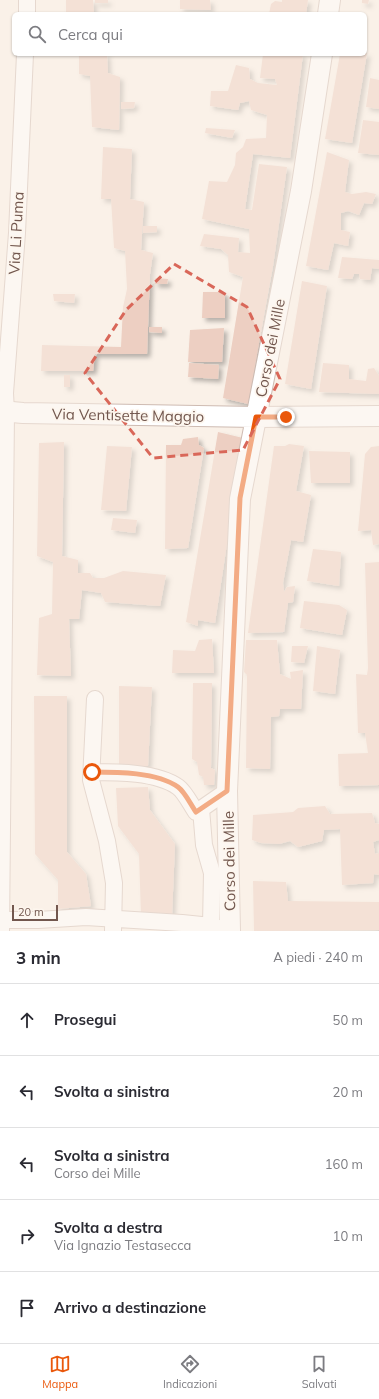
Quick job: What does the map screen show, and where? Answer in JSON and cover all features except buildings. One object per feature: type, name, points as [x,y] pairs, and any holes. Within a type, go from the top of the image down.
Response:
[{"type":"street","points":[[27,0],[27,12]]},
{"type":"street","points":[[328,12],[330,0]]},
{"type":"street","name":"Via Li Puma","points":[[1,925],[3,412],[17,233],[25,56]]},
{"type":"street","name":"Corso dei Mille","points":[[229,931],[227,791],[240,498],[301,191],[322,56]]},
{"type":"street","name":"Via Ventisette Maggio","points":[[3,412],[256,417],[379,416]]},
{"type":"street","points":[[95,699],[92,780],[107,841],[114,883],[113,925]]},
{"type":"street","points":[[92,772],[120,772],[165,780],[179,787],[196,812],[227,791]]},
{"type":"street","points":[[201,809],[204,845],[212,873],[210,928]]},
{"type":"street","points":[[1,925],[38,920],[86,917],[113,925],[210,928],[229,931]]},
{"type":"highlighted area","points":[[174,264],[247,307],[280,379],[243,450],[153,458],[85,373],[126,310]]},
{"type":"route","points":[[92,772],[120,772],[165,780],[179,787],[196,812],[227,791],[240,498],[256,417],[286,417]]}]
